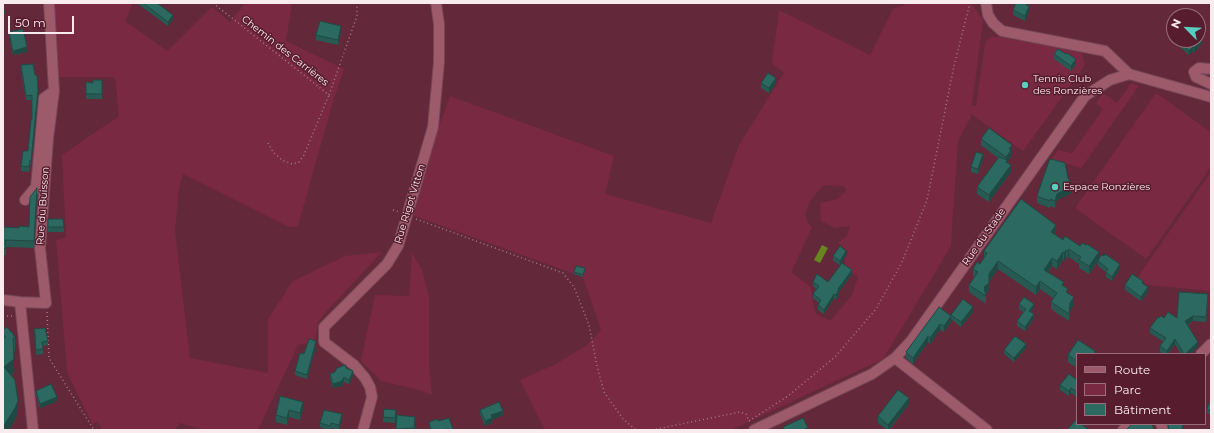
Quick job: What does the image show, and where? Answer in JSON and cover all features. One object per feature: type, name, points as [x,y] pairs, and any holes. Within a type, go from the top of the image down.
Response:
[{"type":"street","name":"Rue du Buisson","points":[[46,302],[40,248],[48,139],[54,91],[49,3]]},
{"type":"street","name":"Rue Rigot Vitton","points":[[363,430],[372,397],[370,387],[365,378],[354,365],[324,342],[324,327],[387,264],[398,246],[433,127],[439,62],[439,24],[436,3]]},
{"type":"street","points":[[986,3],[988,15],[992,23],[1002,31],[1105,51],[1129,74],[1211,97]]},
{"type":"street","points":[[1211,69],[1199,68],[1194,72],[1196,77],[1211,84]]},
{"type":"street","name":"Rue du Stade","points":[[754,430],[872,374],[896,358],[911,341],[1085,96],[1110,80],[1129,74]]},
{"type":"street","points":[[25,200],[36,187],[44,98],[54,91]]},
{"type":"street","points":[[3,300],[20,302],[46,302]]},
{"type":"street","points":[[20,302],[33,430]]},
{"type":"street","points":[[1202,353],[1211,344]]},
{"type":"street","points":[[896,358],[987,430]]},
{"type":"path","name":"Chemin des Carrières","points":[[213,3],[329,95],[357,16],[357,3]]},
{"type":"path","points":[[652,430],[740,412],[746,414],[749,421],[788,396],[835,357],[876,310],[902,262],[928,200],[954,66],[970,3]]},
{"type":"path","points":[[268,143],[282,160],[292,164],[299,162],[304,155],[329,95]]},
{"type":"path","points":[[407,216],[563,274],[574,287],[589,326],[604,392],[623,419],[636,430]]},
{"type":"path","points":[[46,302],[49,358],[94,430]]},
{"type":"green space","points":[[54,3],[133,3],[125,21],[167,51],[212,7],[230,22],[245,3],[292,3],[286,41],[344,69],[334,98],[298,226],[289,227],[183,174],[179,188],[175,231],[190,358],[268,373],[268,319],[293,281],[345,256],[382,252],[318,322],[315,342],[298,345],[258,430],[204,430],[180,423],[175,430],[102,430],[98,422],[92,424],[67,372],[56,240],[66,237],[62,155],[119,116],[115,77],[57,77]]},
{"type":"green space","points":[[909,3],[971,3],[983,20],[972,105],[976,106],[985,43],[992,36],[1075,50],[1082,54],[1085,65],[1023,151],[971,114],[970,119],[958,141],[951,246],[883,359],[731,430],[545,430],[520,380],[554,365],[587,345],[601,330],[583,277],[412,215],[433,143],[450,96],[614,156],[605,194],[711,223],[739,145],[784,73],[772,63],[779,10],[870,55],[893,9]],"holes":[[[823,185],[844,186],[846,191],[837,199],[820,203],[821,221],[835,228],[850,226],[847,236],[838,243],[848,251],[843,267],[858,277],[852,295],[830,321],[816,314],[811,287],[791,272],[812,228],[806,219],[806,212],[809,203]]]},
{"type":"green space","points":[[1131,83],[1139,86],[1081,168],[1058,161],[1049,163],[1058,150],[1072,153],[1103,109],[1096,103],[1103,93],[1117,103]]},
{"type":"green space","points":[[1156,93],[1211,132],[1211,167],[1146,259],[1075,208]]},
{"type":"green space","points":[[1211,172],[1211,291],[1148,285],[1137,278]]},
{"type":"green space","points":[[412,253],[422,270],[429,296],[429,365],[432,395],[419,390],[381,381],[361,361],[375,295],[409,296]]},
{"type":"shaded area","points":[[822,245],[828,248],[820,263],[814,260]]},
{"type":"building","points":[[143,3],[157,3],[173,15],[168,22]]},
{"type":"building","points":[[1016,3],[1027,3],[1026,5],[1029,6],[1025,16],[1013,10]]},
{"type":"building","points":[[320,21],[341,26],[338,40],[316,35]]},
{"type":"building","points":[[23,29],[27,47],[13,51],[9,32]]},
{"type":"building","points":[[1058,49],[1076,59],[1071,66],[1054,54]]},
{"type":"building","points":[[33,64],[35,75],[37,75],[38,90],[31,161],[30,160],[29,167],[21,166],[23,151],[28,151],[32,120],[32,95],[26,96],[21,65]]},
{"type":"building","points":[[768,73],[776,78],[769,88],[761,83]]},
{"type":"building","points":[[93,80],[102,80],[102,94],[86,94],[86,82],[93,83]]},
{"type":"building","points":[[989,128],[1012,145],[1009,149],[1011,150],[1006,157],[981,139]]},
{"type":"building","points":[[976,152],[983,154],[978,169],[971,167]]},
{"type":"building","points":[[999,157],[1007,160],[1006,162],[1011,165],[989,195],[977,187]]},
{"type":"building","name":"Espace Ronzières","points":[[1051,159],[1065,163],[1068,178],[1072,186],[1057,194],[1055,201],[1050,199],[1050,201],[1037,196]]},
{"type":"building","points":[[37,188],[34,241],[5,240],[6,248],[3,249],[3,227],[29,227],[30,197]]},
{"type":"building","points":[[1021,199],[1056,225],[1051,232],[1063,240],[1065,236],[1080,246],[1082,243],[1087,244],[1099,252],[1089,266],[1079,260],[1081,257],[1069,249],[1064,253],[1063,252],[1057,261],[1052,258],[1044,270],[1064,282],[1062,285],[1068,289],[1066,292],[1074,297],[1070,303],[1069,314],[1051,302],[1057,293],[1040,281],[1036,287],[998,261],[989,274],[989,283],[984,287],[986,296],[969,285],[978,272],[973,269],[977,262],[980,264],[987,253],[984,251]]},
{"type":"building","points":[[48,219],[63,219],[64,227],[48,227]]},
{"type":"building","points":[[840,246],[846,251],[840,261],[833,256]]},
{"type":"building","points":[[1105,254],[1120,264],[1112,277],[1106,272],[1108,269],[1098,261],[1101,255],[1104,256]]},
{"type":"building","points":[[842,263],[852,270],[838,289],[836,295],[834,294],[824,310],[818,305],[821,300],[813,294],[819,286],[813,282],[817,274],[828,282]]},
{"type":"building","points":[[576,266],[585,268],[583,275],[574,272]]},
{"type":"building","points":[[1132,274],[1143,281],[1142,283],[1148,287],[1141,297],[1125,285]]},
{"type":"building","points":[[1179,292],[1208,294],[1206,317],[1193,316],[1185,321],[1198,342],[1186,353],[1183,353],[1175,339],[1167,351],[1160,346],[1166,338],[1150,328],[1158,317],[1159,318],[1161,316],[1164,318],[1168,312],[1177,318]]},
{"type":"building","points":[[1024,297],[1034,304],[1029,311],[1034,314],[1025,327],[1017,321],[1026,309],[1019,304]]},
{"type":"building","points":[[963,299],[973,307],[961,322],[951,315]]},
{"type":"building","points":[[939,307],[951,316],[944,326],[940,324],[930,338],[928,336],[913,358],[906,352]]},
{"type":"building","points":[[7,327],[15,338],[13,338],[14,359],[4,367],[15,380],[18,401],[3,427],[3,340],[6,337],[3,334],[3,330]]},
{"type":"building","points":[[45,328],[48,341],[42,342],[43,349],[36,350],[34,329]]},
{"type":"building","points":[[1015,336],[1026,344],[1014,358],[1004,350]]},
{"type":"building","points":[[309,339],[316,341],[307,375],[295,371],[300,353],[304,354]]},
{"type":"building","points":[[1078,340],[1095,351],[1094,353],[1076,353],[1076,360],[1068,355]]},
{"type":"building","points":[[345,365],[346,368],[353,371],[349,380],[344,377],[342,381],[333,384],[330,374],[335,372],[337,368]]},
{"type":"building","points":[[1069,374],[1076,379],[1076,391],[1071,388],[1069,391],[1060,385]]},
{"type":"building","points":[[51,384],[57,397],[40,404],[36,391]]},
{"type":"building","points":[[898,390],[909,398],[888,425],[878,416]]},
{"type":"building","points":[[280,396],[303,402],[300,413],[289,410],[287,418],[276,415]]},
{"type":"building","points":[[1211,399],[1211,411],[1207,409]]},
{"type":"building","points":[[499,402],[503,411],[491,415],[492,418],[485,421],[480,410]]},
{"type":"building","points":[[384,409],[396,410],[395,418],[383,417]]},
{"type":"building","points":[[324,410],[342,414],[339,425],[331,423],[330,426],[320,423]]},
{"type":"building","points":[[397,415],[415,417],[414,428],[396,429]]},
{"type":"building","points":[[449,418],[453,429],[431,430],[429,422],[437,419],[438,421]]},
{"type":"building","points":[[803,418],[808,428],[802,430],[785,430],[783,427]]},
{"type":"building","points":[[1076,420],[1076,425],[1082,425],[1089,430],[1067,430]]},
{"type":"building","points":[[1131,425],[1152,425],[1154,430],[1126,430]]},
{"type":"building","points":[[1169,425],[1183,425],[1182,430],[1170,430]]},
{"type":"place","name":"Tennis Club des Ronzières","points":[[1025,85]]},
{"type":"place","name":"Espace Ronzières","points":[[1055,187]]}]
